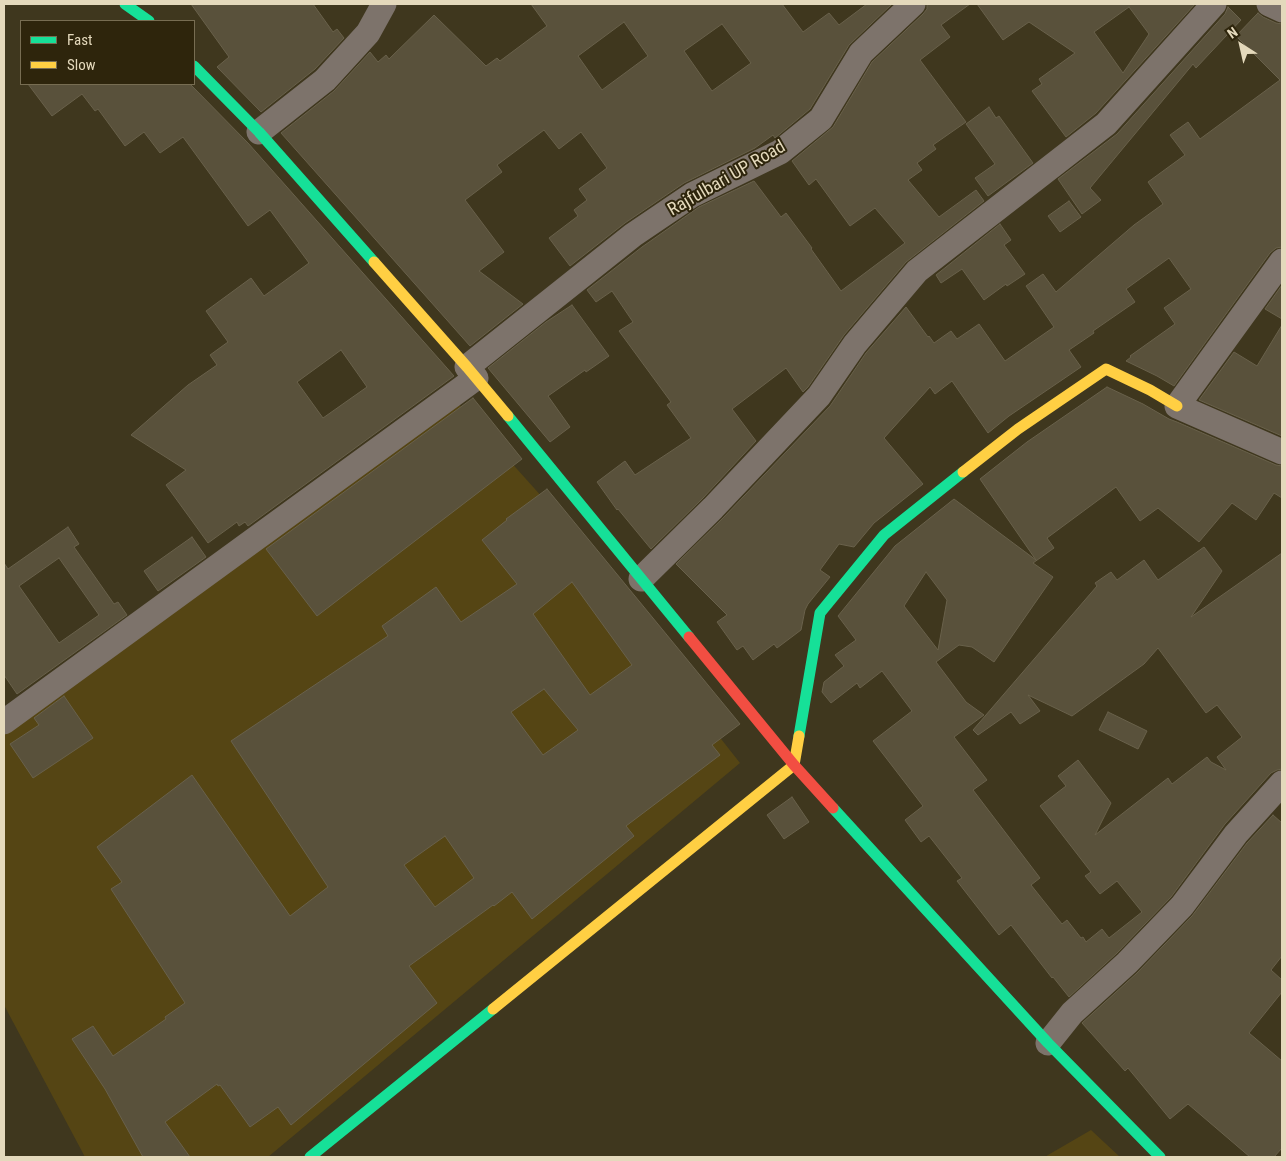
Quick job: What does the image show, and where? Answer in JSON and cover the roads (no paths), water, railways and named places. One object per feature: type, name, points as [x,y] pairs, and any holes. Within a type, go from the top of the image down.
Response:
[{"type":"street","points":[[126,4],[149,15]]},
{"type":"street","points":[[259,132],[325,80],[368,33],[384,4]]},
{"type":"street","name":"Rajfulbari UP Road","points":[[4,722],[471,372],[633,236],[692,195],[780,152],[821,119],[862,53],[913,4]]},
{"type":"street","points":[[641,579],[713,508],[819,396],[855,344],[917,271],[1106,124],[1214,4]]},
{"type":"street","points":[[1269,4],[1282,10]]},
{"type":"street","points":[[195,67],[259,132],[471,372],[794,765],[1048,1043],[1160,1157]]},
{"type":"street","points":[[1177,406],[1282,262]]},
{"type":"street","points":[[310,1157],[794,765],[820,613],[884,535],[1018,429],[1106,369],[1150,390],[1177,406],[1282,452]]},
{"type":"street","points":[[1048,1043],[1072,1012],[1127,963],[1182,906],[1236,834],[1282,783]]}]
